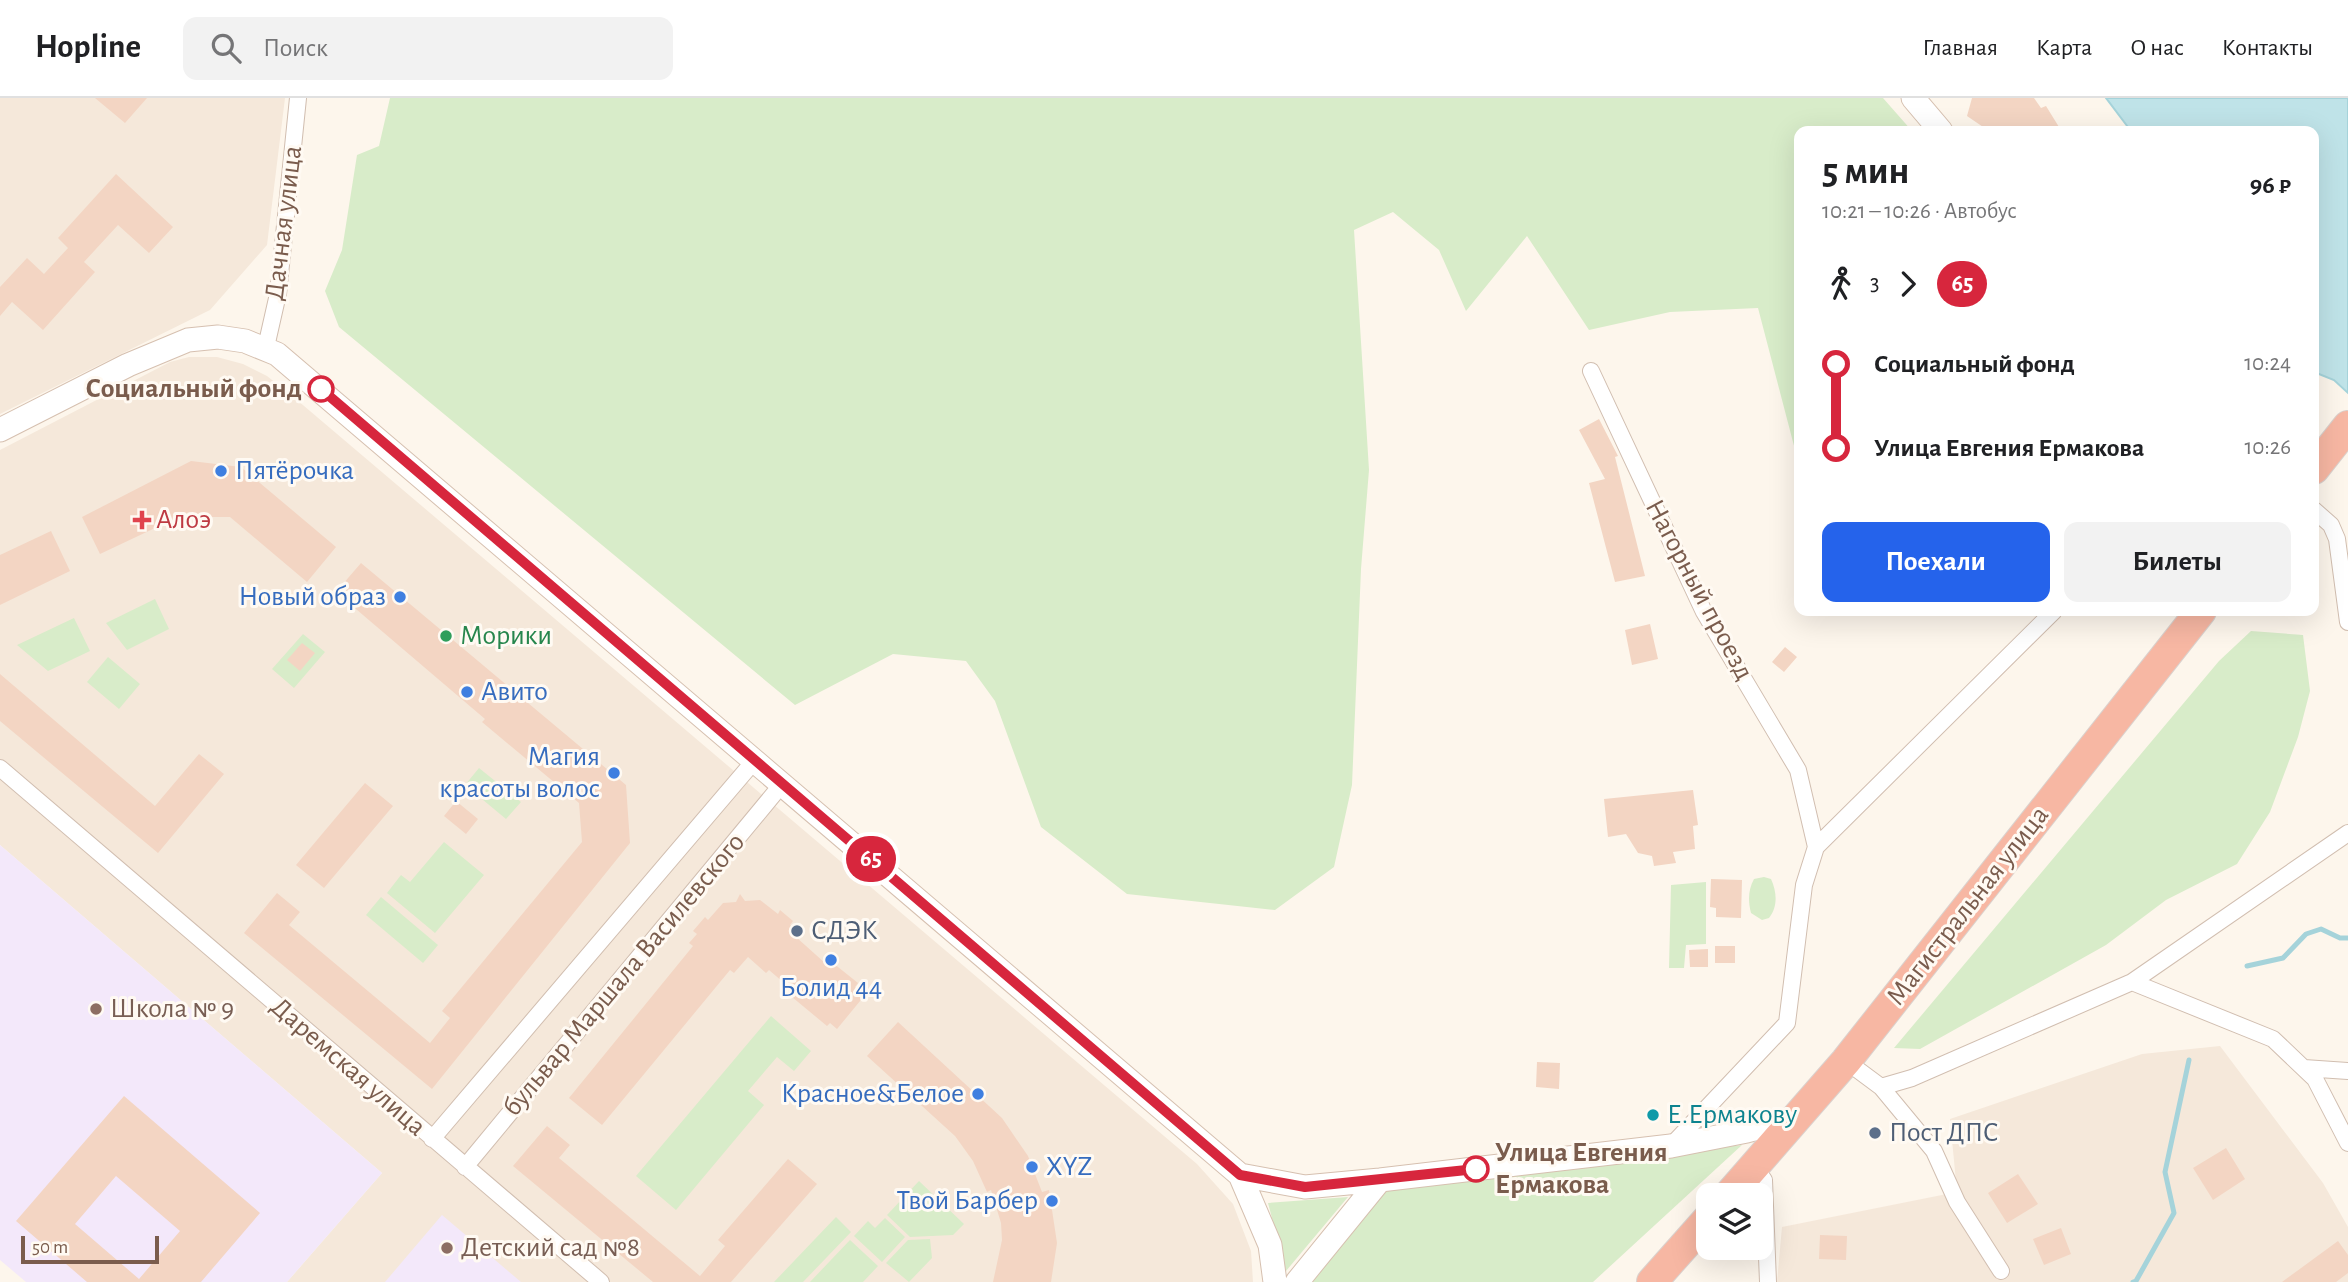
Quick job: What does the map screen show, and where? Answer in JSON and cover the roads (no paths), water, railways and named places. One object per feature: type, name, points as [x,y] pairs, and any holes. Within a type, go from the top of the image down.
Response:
[{"type":"highway","points":[[2319,463],[2348,426]]},
{"type":"highway","name":"Магистральная улица","points":[[1741,1183],[1846,1061],[2197,616]]},
{"type":"highway","points":[[1652,1282],[1696,1232]]},
{"type":"main road","points":[[1913,98],[1937,126]]},
{"type":"main road","points":[[0,430],[128,365],[188,340],[218,337],[266,347],[317,386],[1240,1175],[1270,1245],[1275,1282]]},
{"type":"main road","points":[[1240,1175],[1305,1187],[1380,1180],[1671,1146],[1747,1131],[1799,1117]]},
{"type":"main road","points":[[1297,1282],[1380,1180]]},
{"type":"street","name":"Дачная улица","points":[[266,347],[278,294],[298,98]]},
{"type":"street","name":"Нагорный проезд","points":[[1591,371],[1704,612],[1798,770],[1816,848]]},
{"type":"street","points":[[2319,514],[2331,525],[2337,540],[2348,622]]},
{"type":"street","points":[[1671,1146],[1787,1023],[1804,885],[1816,848],[2048,616]]},
{"type":"street","name":"бульвар Маршала Василевского","points":[[432,1139],[755,760]]},
{"type":"street","name":"Даремская улица","points":[[0,768],[601,1282]]},
{"type":"street","name":"бульвар Маршала Василевского","points":[[465,1167],[783,783]]},
{"type":"street","points":[[1881,1087],[1912,1078],[2132,982],[2348,833]]},
{"type":"street","points":[[2132,982],[2273,1039],[2315,1079],[2348,1143]]},
{"type":"street","points":[[1846,1061],[1881,1087],[1934,1151],[1957,1202],[2001,1271]]},
{"type":"street","points":[[2304,1068],[2348,1071]]},
{"type":"street","points":[[1755,1167],[1763,1181],[1768,1282]]},
{"type":"water","points":[[2106,98],[2348,98],[2348,393],[2334,380],[2319,374],[2319,126],[2127,126]]},
{"type":"waterway","points":[[2247,966],[2283,958],[2306,934],[2321,929],[2340,938],[2348,938]]},
{"type":"waterway","points":[[2133,1282],[2174,1213],[2165,1172],[2189,1060]]},
{"type":"place","name":"Социальный фонд","points":[[321,389]]},
{"type":"place","name":"Пятёрочка","points":[[221,471]]},
{"type":"place","name":"Алоэ","points":[[142,520]]},
{"type":"place","name":"Новый образ","points":[[400,597]]},
{"type":"place","name":"Морики","points":[[446,636]]},
{"type":"place","name":"Авито","points":[[467,692]]},
{"type":"place","name":"Магия красоты волос","points":[[614,773]]},
{"type":"place","name":"СДЭК","points":[[797,931]]},
{"type":"place","name":"Болид 44","points":[[831,960]]},
{"type":"place","name":"Школа № 9","points":[[96,1009]]},
{"type":"place","name":"Красное&Белое","points":[[978,1094]]},
{"type":"place","name":"Е.Ермакову","points":[[1653,1115]]},
{"type":"place","name":"Пост ДПС","points":[[1875,1133]]},
{"type":"place","name":"XYZ","points":[[1032,1167]]},
{"type":"place","name":"Улица Евгения Ермакова","points":[[1476,1169]]},
{"type":"place","name":"Твой Барбер","points":[[1052,1201]]},
{"type":"place","name":"Детский сад №8","points":[[447,1248]]}]
